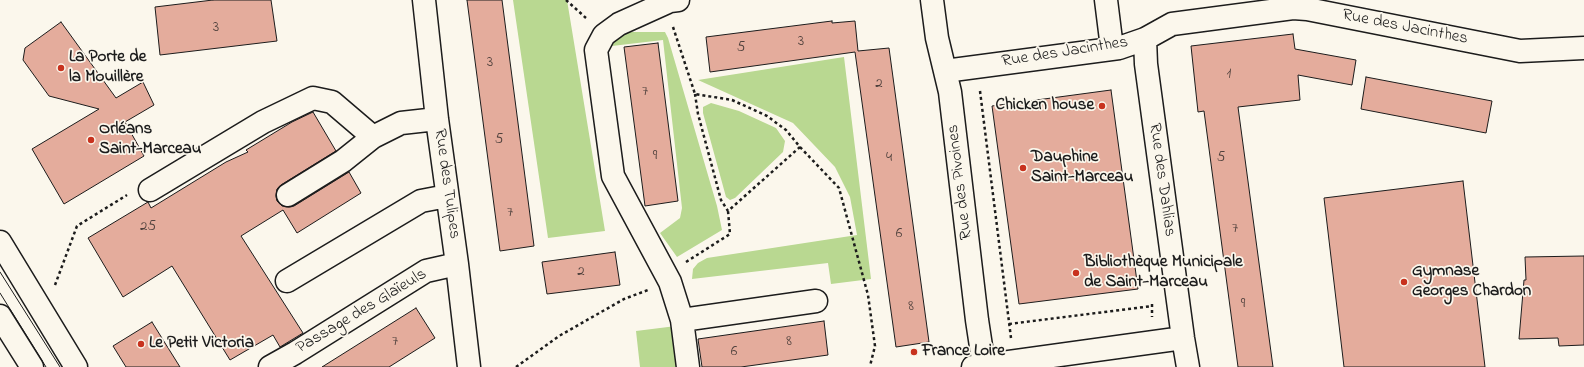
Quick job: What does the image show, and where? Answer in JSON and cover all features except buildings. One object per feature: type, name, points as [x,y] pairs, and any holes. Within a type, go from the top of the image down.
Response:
[{"type":"street","name":"Rue des Tulipes","points":[[424,0],[437,119],[457,264],[469,367]]},
{"type":"street","name":"Rue des Pivoines","points":[[932,0],[937,38],[950,92],[977,320],[978,366]]},
{"type":"street","points":[[1106,0],[1112,48]]},
{"type":"street","points":[[672,2],[619,24],[604,34],[596,50],[613,176],[668,279],[682,320],[688,367]]},
{"type":"street","name":"Rue des Jacinthes","points":[[946,71],[1119,48],[1145,39],[1172,24],[1293,8],[1520,51],[1584,48]]},
{"type":"street","name":"Rue des Dahlias","points":[[1145,39],[1146,64],[1188,367]]},
{"type":"street","points":[[150,190],[263,122],[313,98],[332,102],[373,137]]},
{"type":"street","points":[[288,195],[343,161],[373,137],[401,123],[437,119]]},
{"type":"street","points":[[287,281],[421,201],[448,196]]},
{"type":"street","points":[[0,242],[76,367]]},
{"type":"street","name":"Passage des Glaïeuls","points":[[270,367],[426,271],[457,264]]},
{"type":"street","points":[[682,320],[816,301]]},
{"type":"street","points":[[3,328],[32,367]]},
{"type":"street","points":[[978,366],[1183,338]]},
{"type":"path","points":[[516,367],[559,336],[624,299],[668,279],[730,234],[728,211],[721,200],[698,114],[695,94],[672,2]]},
{"type":"path","points":[[977,66],[1014,362]]},
{"type":"path","points":[[695,94],[732,100],[767,116],[786,130],[839,188],[868,295],[875,346],[870,366]]},
{"type":"path","points":[[728,211],[800,147]]},
{"type":"path","points":[[53,288],[77,226],[141,187],[150,190]]},
{"type":"path","points":[[1009,324],[1152,306]]},
{"type":"green space","points":[[513,0],[567,0],[605,231],[548,238]]},
{"type":"green space","points":[[630,32],[665,32],[668,38],[717,206],[722,230],[677,257],[660,233],[680,218],[682,208],[663,40],[612,46],[617,37]]},
{"type":"green space","points":[[844,57],[871,279],[831,284],[828,263],[692,279],[693,269],[698,263],[707,258],[857,235],[850,197],[835,167],[793,123],[698,80]]},
{"type":"green space","points":[[711,103],[739,111],[776,128],[785,141],[783,152],[735,198],[730,200],[726,197],[703,113],[703,107]]},
{"type":"green space","points":[[676,326],[682,367],[640,367],[636,331]]},
{"type":"tram line","points":[[0,272],[60,367]]},
{"type":"tram line","points":[[0,293],[46,367]]},
{"type":"place","name":"La Porte de la Mouillère","points":[[61,68]]},
{"type":"place","name":"Chicken house","points":[[1102,106]]},
{"type":"place","name":"Orléans Saint-Marceau","points":[[91,140]]},
{"type":"place","name":"Dauphine Saint-Marceau","points":[[1023,168]]},
{"type":"place","name":"Bibliothèque Municipale de Saint-Marceau","points":[[1076,273]]},
{"type":"place","name":"Gymnase Georges Chardon","points":[[1404,282]]},
{"type":"place","name":"Le Petit Victoria","points":[[141,344]]},
{"type":"place","name":"France Loire","points":[[914,352]]}]
